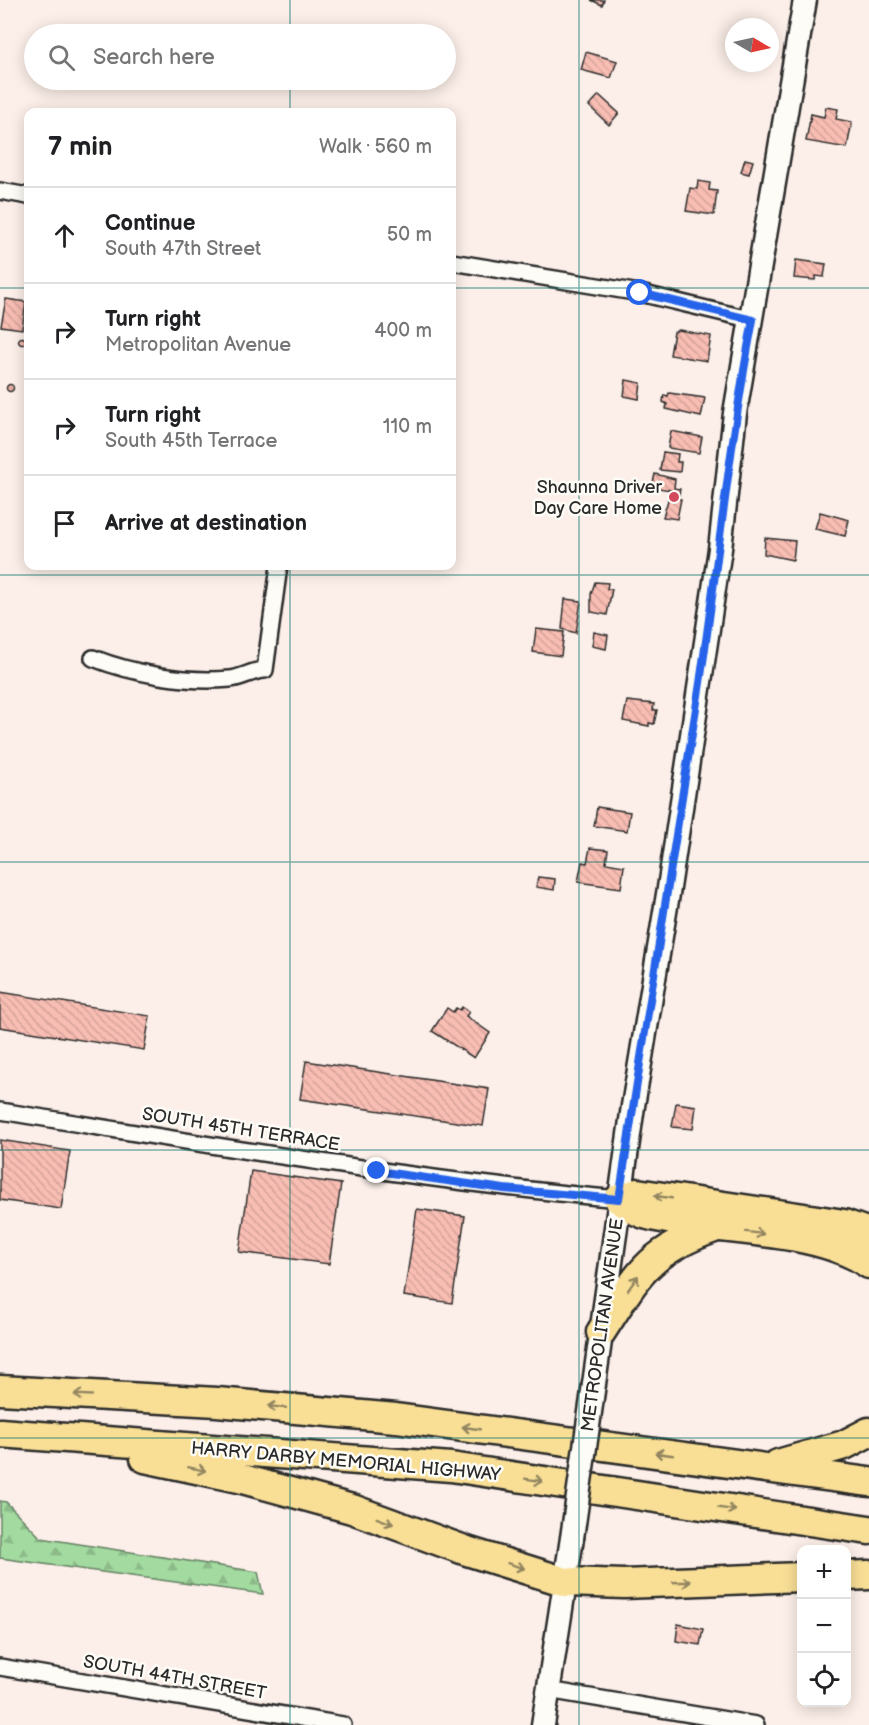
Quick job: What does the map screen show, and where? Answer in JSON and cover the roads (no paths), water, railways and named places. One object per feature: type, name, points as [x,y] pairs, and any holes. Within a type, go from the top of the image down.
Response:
[{"type":"highway","points":[[619,1199],[637,1193],[844,1224],[869,1233]]},
{"type":"highway","points":[[619,1199],[634,1212],[714,1228],[812,1240],[852,1252],[869,1264]]},
{"type":"highway","points":[[601,1332],[636,1277],[658,1254],[684,1239],[714,1228]]},
{"type":"highway","points":[[0,1390],[217,1402],[396,1418],[869,1482]]},
{"type":"highway","points":[[764,1467],[844,1445],[869,1432]]},
{"type":"highway","name":"HARRY DARBY MEMORIAL HIGHWAY","points":[[0,1433],[450,1467],[869,1530]]},
{"type":"highway","points":[[37,1435],[239,1478],[352,1509],[466,1551],[566,1582],[624,1584],[797,1577]]},
{"type":"highway","points":[[851,1576],[869,1575]]},
{"type":"main road","name":"METROPOLITAN AVENUE","points":[[543,1725],[566,1582],[619,1199],[718,560],[735,413],[753,320],[805,0]]},
{"type":"street","points":[[0,191],[24,195]]},
{"type":"street","points":[[456,263],[640,293],[753,320]]},
{"type":"street","points":[[93,658],[120,669],[210,681],[243,678],[265,670],[278,570]]},
{"type":"street","name":"SOUTH 45TH TERRACE","points":[[0,1111],[398,1174],[504,1189],[619,1199]]},
{"type":"street","name":"SOUTH 44TH STREET","points":[[0,1667],[343,1725]]},
{"type":"street","points":[[548,1690],[756,1725]]},
{"type":"place","name":"Shaunna Driver Day Care Home","points":[[674,497]]}]
